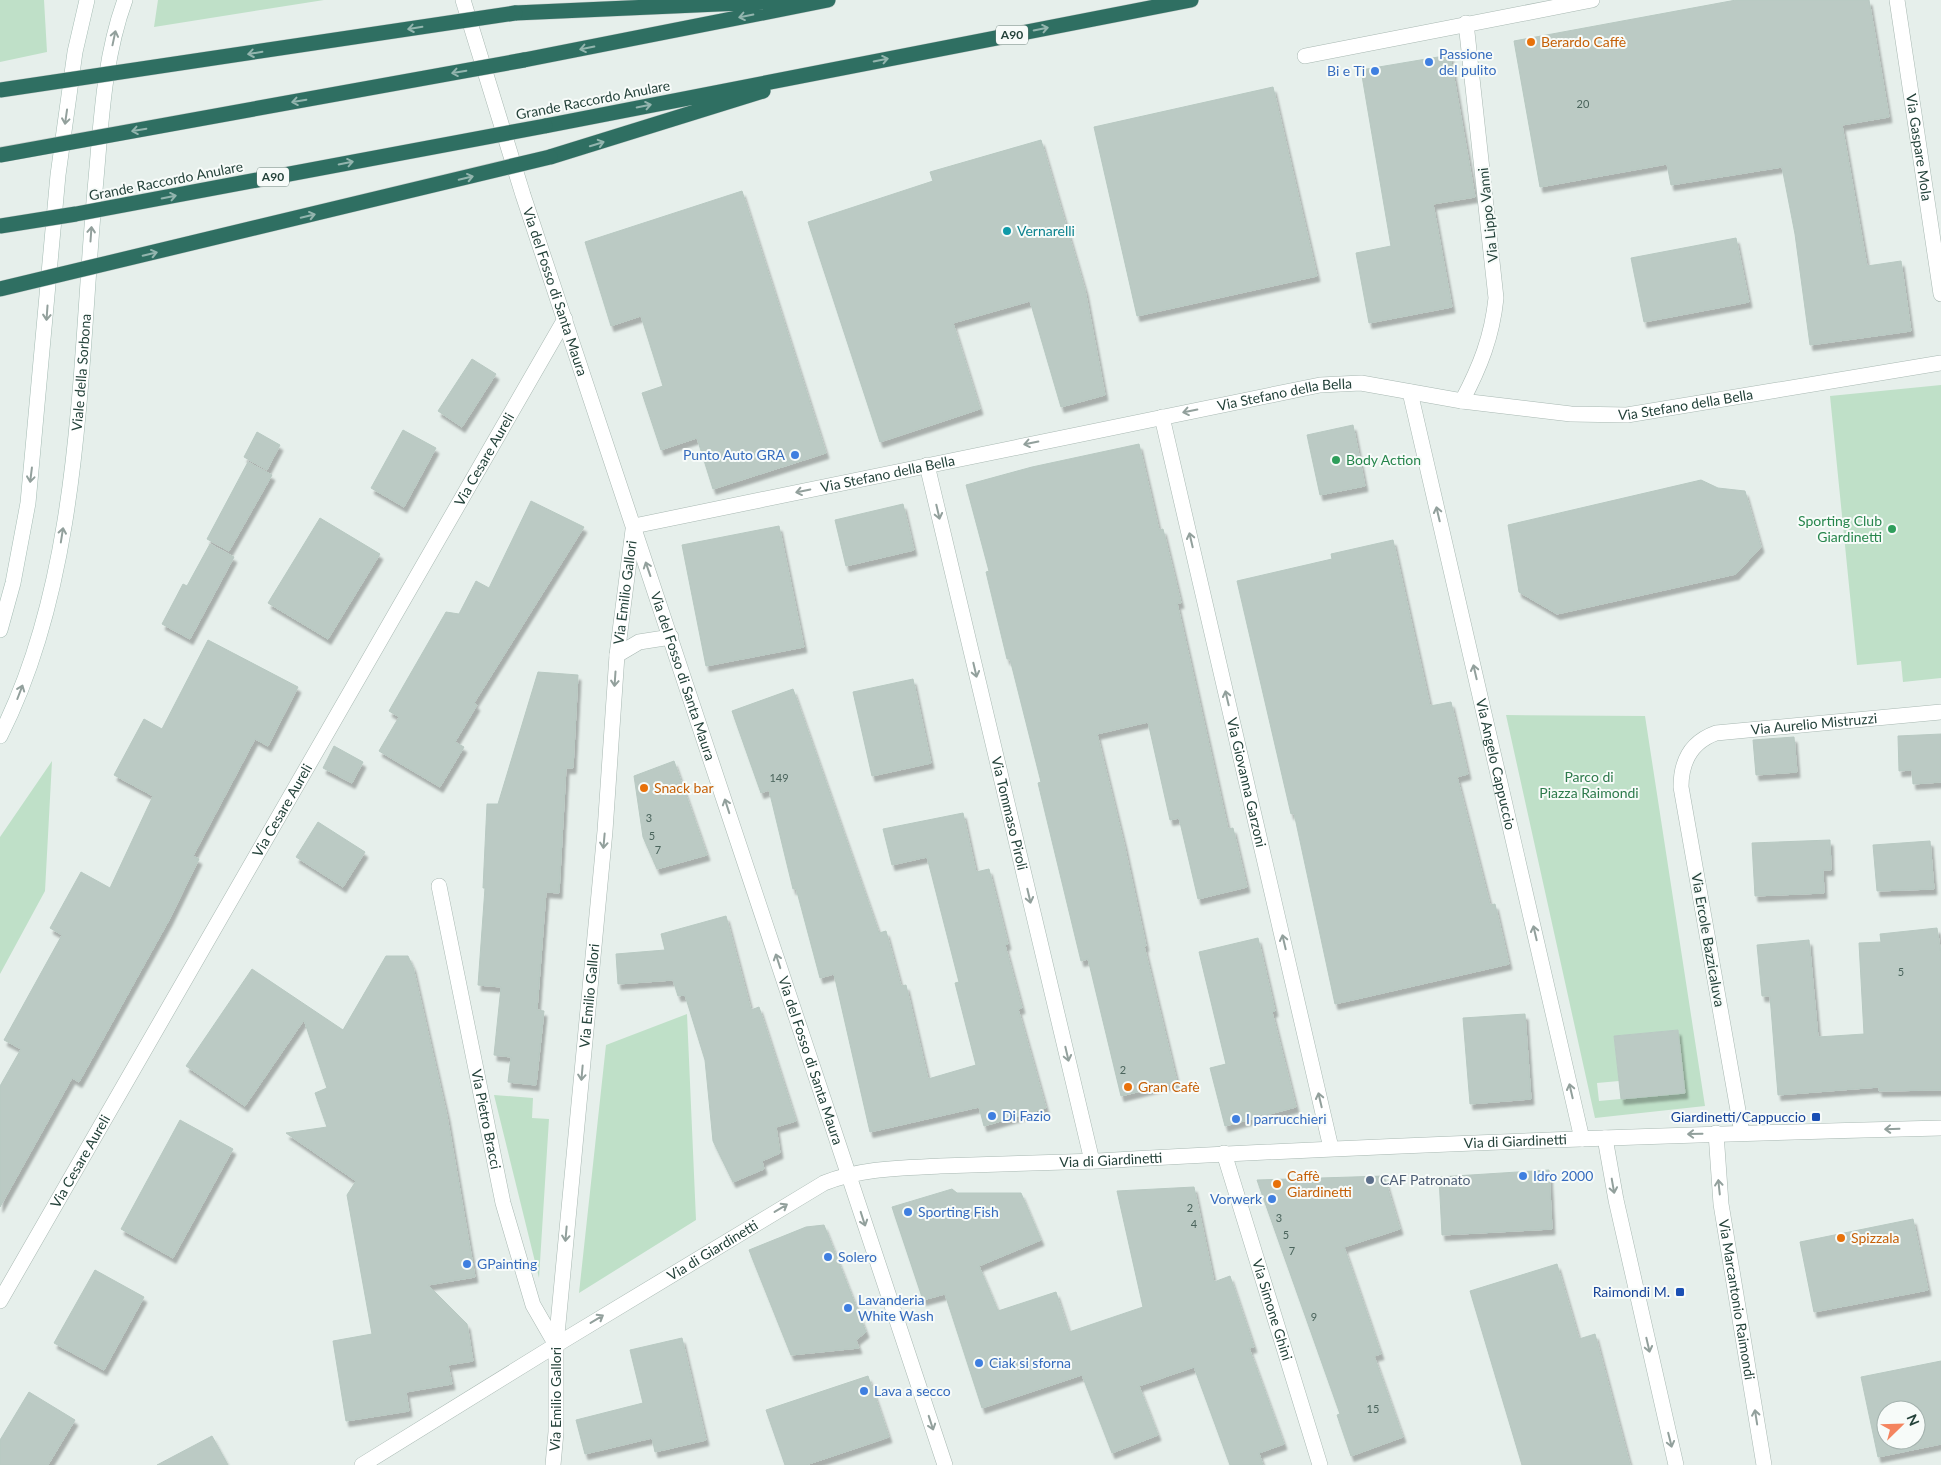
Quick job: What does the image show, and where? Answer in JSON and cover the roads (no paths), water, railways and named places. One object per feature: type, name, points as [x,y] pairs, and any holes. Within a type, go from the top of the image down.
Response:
[{"type":"highway","points":[[0,90],[515,14],[809,0]]},
{"type":"highway","points":[[0,155],[524,60],[828,0]]},
{"type":"highway","name":"Grande Raccordo Anulare","points":[[0,226],[76,214],[545,126],[1191,0]]},
{"type":"highway","points":[[0,289],[550,157],[833,69]]},
{"type":"street","points":[[0,630],[13,583],[28,503],[58,175],[76,52],[87,0]]},
{"type":"street","name":"Viale della Sorbona","points":[[0,736],[21,688],[41,628],[58,562],[67,503],[79,389],[104,98],[116,29],[125,0]]},
{"type":"street","name":"Via del Fosso di Santa Maura","points":[[463,0],[523,196],[945,1465]]},
{"type":"street","points":[[1305,56],[1466,23],[1592,0]]},
{"type":"street","name":"Via Gaspare Mola","points":[[1897,0],[1941,294]]},
{"type":"street","name":"Via Lippo Vanni","points":[[1462,401],[1483,360],[1492,330],[1496,298],[1466,23]]},
{"type":"street","name":"Via Cesare Aureli","points":[[0,1301],[565,319]]},
{"type":"street","name":"Via Stefano della Bella","points":[[634,526],[926,465],[1337,383],[1361,383],[1462,401],[1570,414],[1626,414],[1941,362]]},
{"type":"street","name":"Via Angelo Cappuccio","points":[[1410,392],[1582,1138]]},
{"type":"street","name":"Via Giovanna Garzoni","points":[[1162,417],[1331,1148]]},
{"type":"street","name":"Via Tommaso Piroli","points":[[926,465],[1092,1161]]},
{"type":"street","name":"Via Emilio Gallori","points":[[554,1465],[556,1344],[605,831],[617,655],[634,526]]},
{"type":"street","points":[[617,655],[639,642],[671,637]]},
{"type":"street","name":"Via Aurelio Mistruzzi","points":[[1692,748],[1708,736],[1726,732],[1941,712]]},
{"type":"street","name":"Via Ercole Bazzicaluva","points":[[1692,748],[1682,767],[1681,787],[1742,1133]]},
{"type":"street","name":"Via Pietro Bracci","points":[[439,886],[503,1203],[530,1298],[556,1344]]},
{"type":"street","name":"Via di Giardinetti","points":[[362,1465],[556,1344],[824,1183],[848,1173],[908,1167],[1092,1161],[1331,1148],[1716,1133],[1941,1128]]},
{"type":"street","name":"Via Marcantonio Raimondi","points":[[1716,1133],[1721,1204],[1764,1465]]},
{"type":"street","points":[[1604,1138],[1616,1200],[1676,1465]]},
{"type":"street","name":"Via Simone Ghini","points":[[1224,1154],[1320,1465]]},
{"type":"street","points":[[556,1432],[564,1465]]},
{"type":"place","name":"Berardo Caffè","points":[[1531,42]]},
{"type":"place","name":"Passione del pulito","points":[[1429,62]]},
{"type":"place","name":"Bi e Ti","points":[[1375,71]]},
{"type":"place","name":"Vernarelli","points":[[1007,231]]},
{"type":"place","name":"Punto Auto GRA","points":[[795,455]]},
{"type":"place","name":"Body Action","points":[[1336,460]]},
{"type":"place","name":"Sporting Club Giardinetti","points":[[1892,529]]},
{"type":"place","name":"Snack bar","points":[[644,788]]},
{"type":"place","name":"Gran Cafè","points":[[1128,1087]]},
{"type":"place","name":"Di Fazio","points":[[992,1116]]},
{"type":"place","name":"Giardinetti/Cappuccio","points":[[1816,1117]]},
{"type":"place","name":"I parrucchieri","points":[[1236,1119]]},
{"type":"place","name":"Idro 2000","points":[[1523,1176]]},
{"type":"place","name":"CAF Patronato","points":[[1370,1180]]},
{"type":"place","name":"Caffè Giardinetti","points":[[1277,1184]]},
{"type":"place","name":"Vorwerk","points":[[1272,1199]]},
{"type":"place","name":"Sporting Fish","points":[[908,1212]]},
{"type":"place","name":"Spizzala","points":[[1841,1238]]},
{"type":"place","name":"Solero","points":[[828,1257]]},
{"type":"place","name":"GPainting","points":[[467,1264]]},
{"type":"place","name":"Raimondi M.","points":[[1680,1292]]},
{"type":"place","name":"Lavanderia White Wash","points":[[848,1308]]},
{"type":"place","name":"Ciak si sforna","points":[[979,1363]]},
{"type":"place","name":"Lava a secco","points":[[864,1391]]},
{"type":"park label","name":"Parco di Piazza Raimondi","points":[[1589,786]]}]
